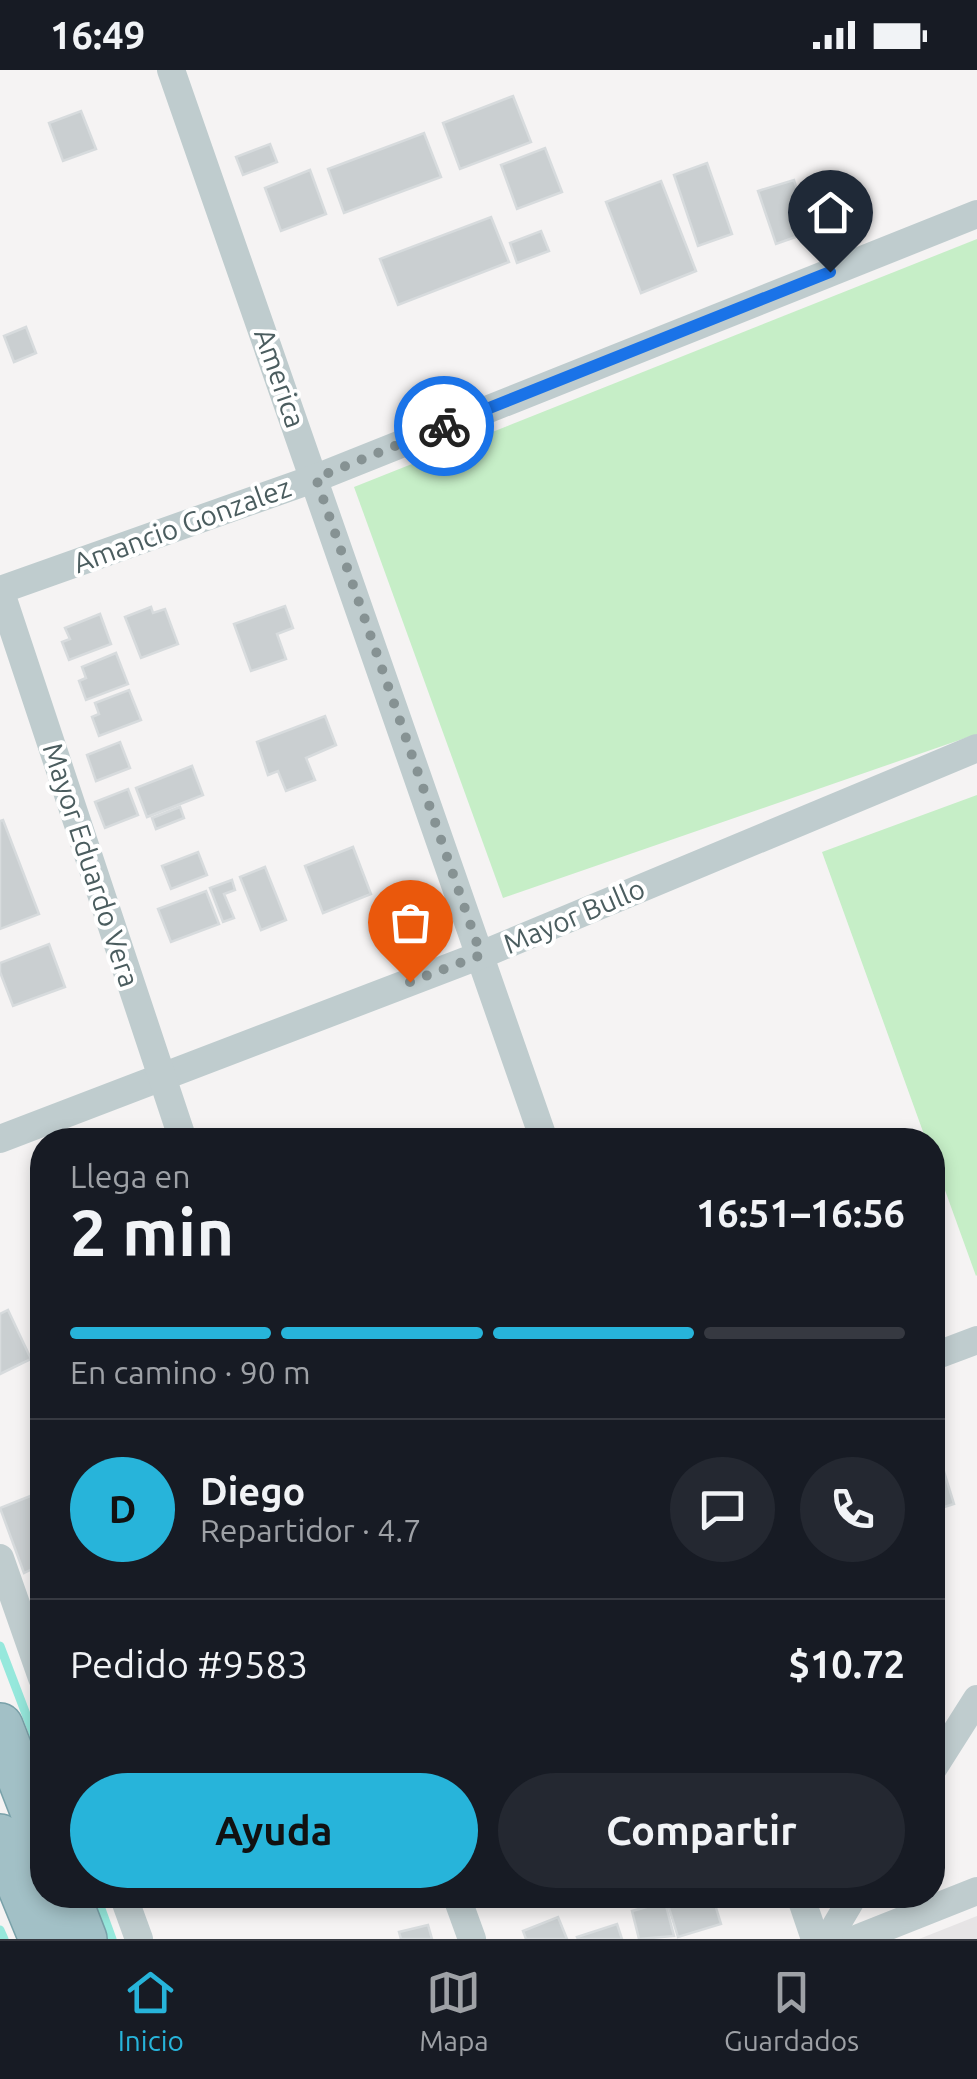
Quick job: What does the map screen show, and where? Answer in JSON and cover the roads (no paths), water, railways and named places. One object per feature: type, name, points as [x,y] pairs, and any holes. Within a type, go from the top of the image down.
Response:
[{"type":"highway","points":[[0,1726],[30,1803]]},
{"type":"highway","points":[[0,1838],[42,1939]]},
{"type":"highway","points":[[72,1908],[84,1939]]},
{"type":"street","name":"America","points":[[172,70],[540,1128]]},
{"type":"street","name":"Amancio Gonzalez","points":[[0,590],[316,478],[977,214]]},
{"type":"street","name":"Mayor Eduardo Vera","points":[[0,590],[179,1128]]},
{"type":"street","name":"Mayor Bullo","points":[[0,1139],[481,955],[977,748]]},
{"type":"street","points":[[945,1352],[977,1340]]},
{"type":"street","points":[[0,1558],[30,1644]]},
{"type":"street","points":[[945,1749],[977,1699]]},
{"type":"street","points":[[945,1904],[977,1891]]},
{"type":"street","points":[[128,1908],[139,1939]]},
{"type":"street","points":[[461,1908],[472,1939]]},
{"type":"street","points":[[804,1908],[815,1939]]},
{"type":"street","points":[[828,1939],[846,1908]]},
{"type":"street","points":[[856,1939],[934,1908]]},
{"type":"waterway","points":[[0,1646],[30,1725]]},
{"type":"waterway","points":[[101,1908],[112,1939]]},
{"type":"waterway","points":[[0,1930],[4,1939]]}]
